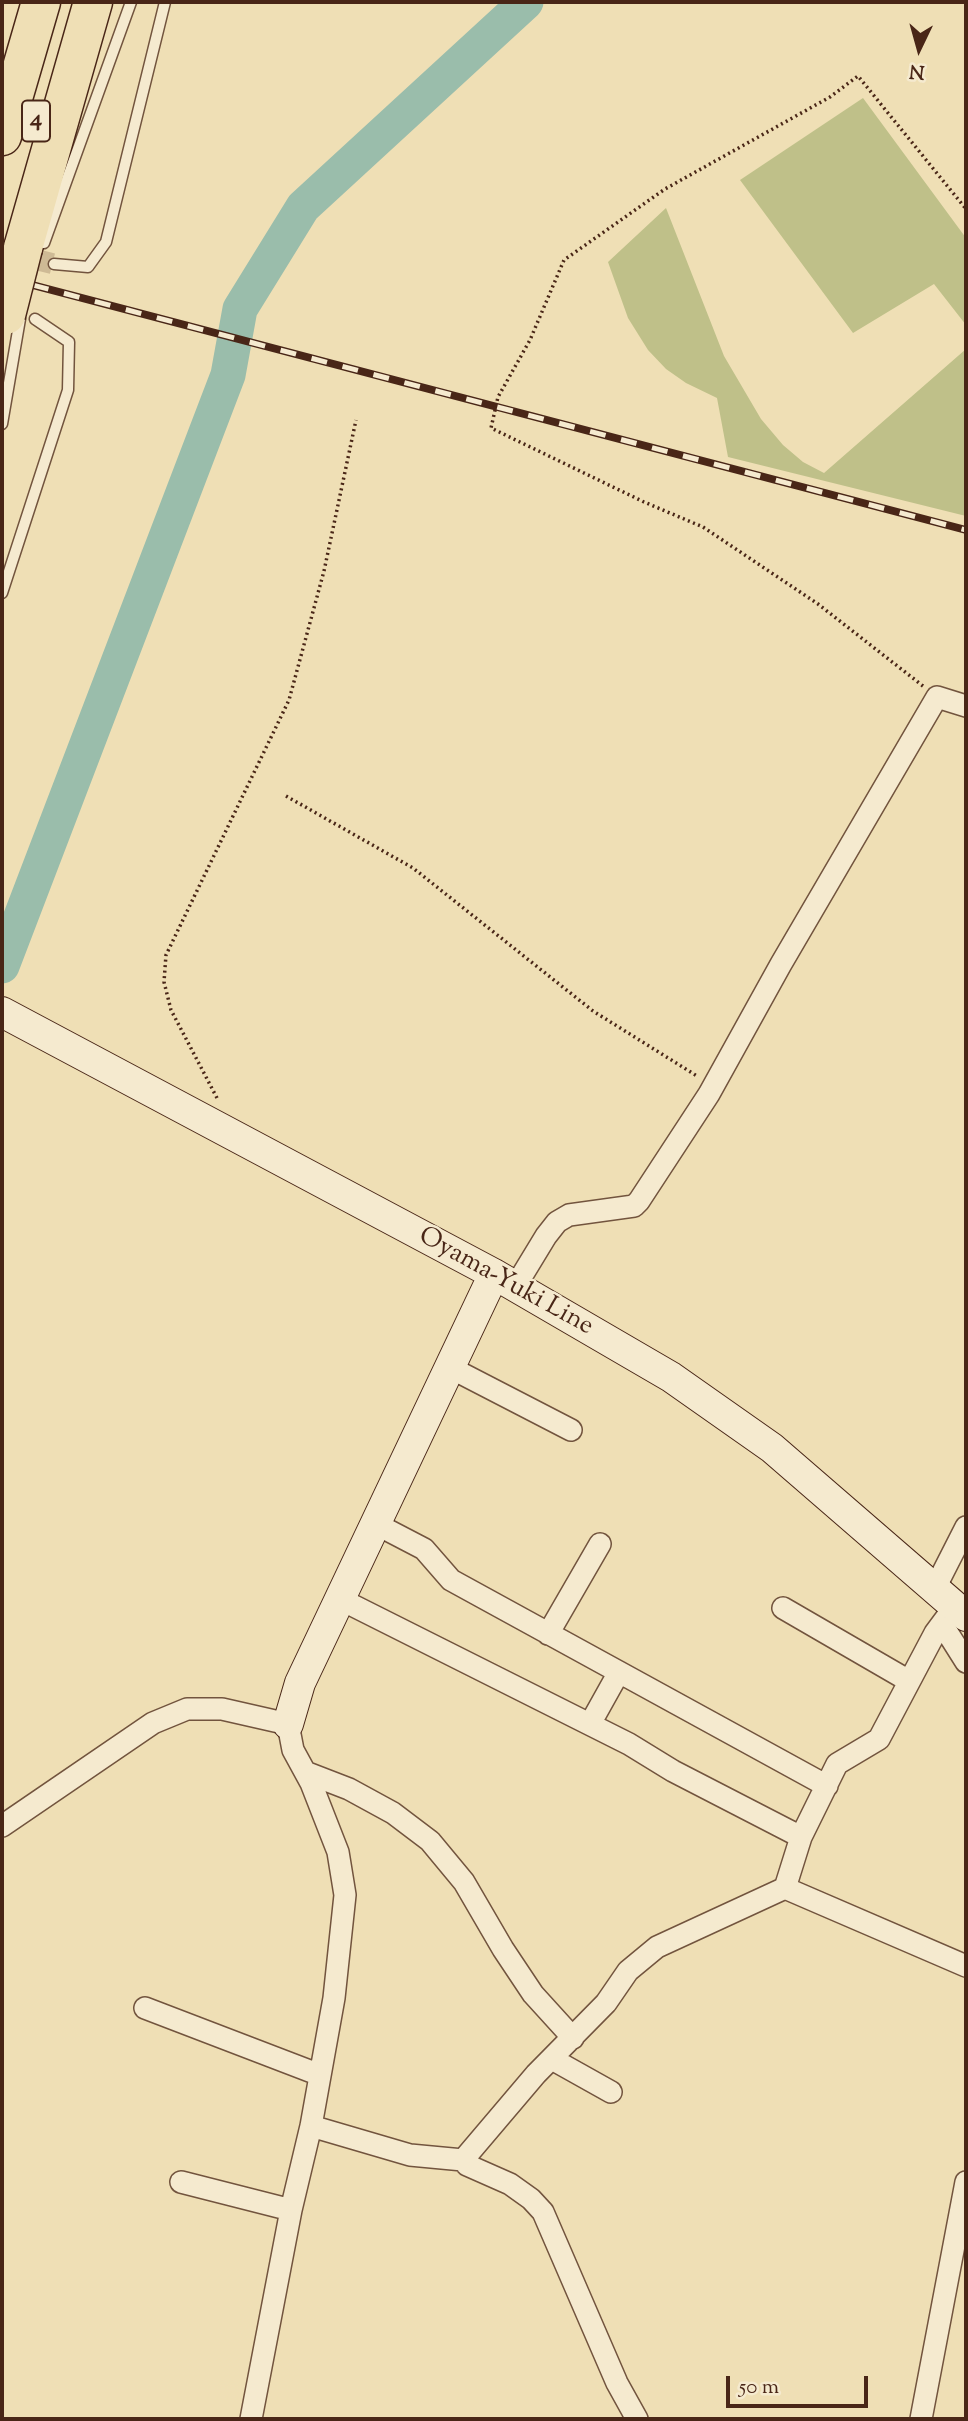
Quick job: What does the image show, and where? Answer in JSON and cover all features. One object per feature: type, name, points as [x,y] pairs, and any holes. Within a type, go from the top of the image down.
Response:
[{"type":"highway","points":[[2,61],[20,2]]},
{"type":"highway","name":"4","points":[[2,136],[41,2]]},
{"type":"highway","name":"4","points":[[29,252],[71,2]]},
{"type":"highway","points":[[16,322],[29,252],[93,2]]},
{"type":"main road","name":"Oyama-Yuki Line","points":[[11,1017],[504,1280],[670,1377],[772,1448],[949,1609]]},
{"type":"main road","points":[[288,1724],[300,1683],[449,1367],[504,1280]]},
{"type":"street","points":[[504,1280],[557,1222],[569,1215],[634,1206],[639,1201],[713,1086],[937,697],[966,706]]},
{"type":"street","points":[[449,1367],[572,1430]]},
{"type":"street","points":[[376,1524],[424,1549],[451,1580],[827,1786]]},
{"type":"street","points":[[786,1888],[801,1838],[837,1764],[879,1739],[949,1609],[966,1527]]},
{"type":"street","points":[[548,1633],[600,1544]]},
{"type":"street","points":[[340,1598],[629,1744],[673,1771],[801,1838]]},
{"type":"street","points":[[783,1608],[909,1681]]},
{"type":"street","points":[[949,1609],[966,1662]]},
{"type":"street","points":[[590,1724],[619,1672]]},
{"type":"street","points":[[2,1826],[153,1723],[187,1709],[222,1709],[288,1724],[293,1750],[338,1852],[345,1895],[334,1998],[311,2126],[291,2210],[251,2419]]},
{"type":"street","points":[[305,1772],[360,1795],[393,1813],[430,1841],[464,1882],[533,1994],[573,2038]]},
{"type":"street","points":[[463,2160],[536,2074],[606,2003],[628,1971],[657,1947],[786,1888],[966,1966]]},
{"type":"street","points":[[145,2008],[320,2074]]},
{"type":"street","points":[[552,2059],[611,2092]]},
{"type":"street","points":[[311,2126],[410,2155],[463,2160],[467,2165],[510,2184],[531,2199],[543,2211],[617,2383],[637,2419]]},
{"type":"street","points":[[181,2182],[291,2210]]},
{"type":"street","points":[[922,2419],[966,2182]]},
{"type":"lane","points":[[131,2],[29,252],[88,267],[106,242],[165,2]]},
{"type":"lane","points":[[2,425],[16,322],[69,342],[68,390],[2,593]]},
{"type":"path","points":[[937,697],[818,604],[703,527],[644,502],[491,428],[498,397],[530,340],[564,260],[665,189],[830,97],[858,76],[966,209]]},
{"type":"path","points":[[220,1105],[170,1010],[164,982],[166,955],[289,700],[324,571],[356,421]]},
{"type":"path","points":[[286,796],[413,868],[593,1011],[713,1086]]},
{"type":"green space","points":[[863,98],[966,238],[966,325],[934,284],[853,333],[740,180]]},
{"type":"green space","points":[[666,208],[724,356],[761,419],[783,445],[803,462],[824,473],[966,349],[966,516],[728,457],[717,398],[686,383],[666,369],[648,350],[628,318],[608,262]]},
{"type":"waterway","points":[[2,966],[228,375],[240,309],[303,207],[526,2]]},
{"type":"tunnel","points":[[2,251],[54,264]]},
{"type":"railway","points":[[2,277],[966,530]]}]
